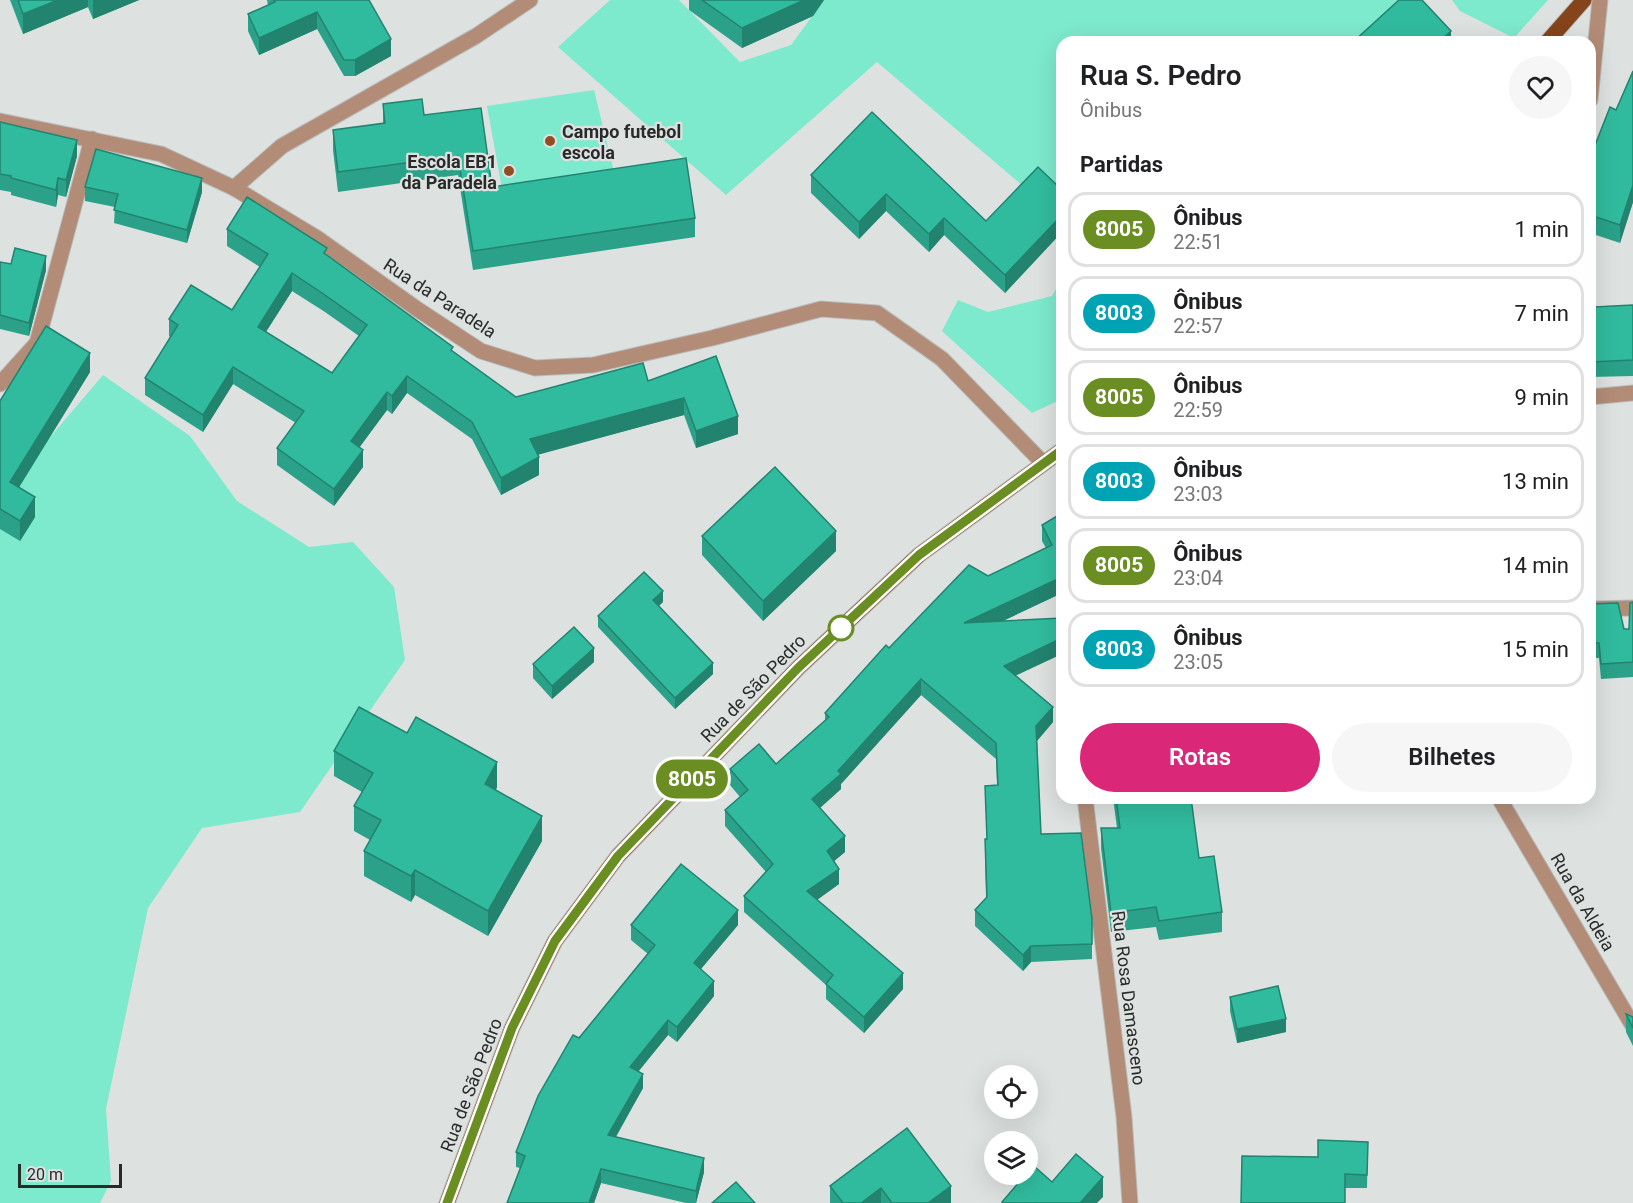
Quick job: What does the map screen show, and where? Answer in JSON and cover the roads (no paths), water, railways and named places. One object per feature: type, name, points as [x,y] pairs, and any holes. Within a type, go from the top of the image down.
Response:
[{"type":"main road","points":[[1552,36],[1584,0]]},
{"type":"main road","name":"Rua de São Pedro","points":[[447,1203],[512,1028],[555,941],[618,856],[798,668],[910,563],[1056,454]]},
{"type":"street","points":[[234,188],[282,146],[476,36],[530,0]]},
{"type":"street","points":[[1596,40],[1600,0]]},
{"type":"street","name":"Rua da Paradela","points":[[0,121],[160,154],[234,188],[318,238],[417,309],[481,351],[536,368],[593,365],[712,338],[821,309],[878,313],[942,359],[1043,463]]},
{"type":"street","points":[[0,384],[37,343],[92,140]]},
{"type":"street","points":[[1596,396],[1633,393]]},
{"type":"street","points":[[1596,609],[1633,608]]},
{"type":"street","name":"Rua Rosa Damasceno","points":[[1086,804],[1124,1117],[1130,1203]]},
{"type":"street","name":"Rua da Aldeia","points":[[1503,804],[1633,1026]]},
{"type":"place","name":"Campo futebol escola","points":[[550,141]]},
{"type":"place","name":"Escola EB1 da Paradela","points":[[509,171]]}]
